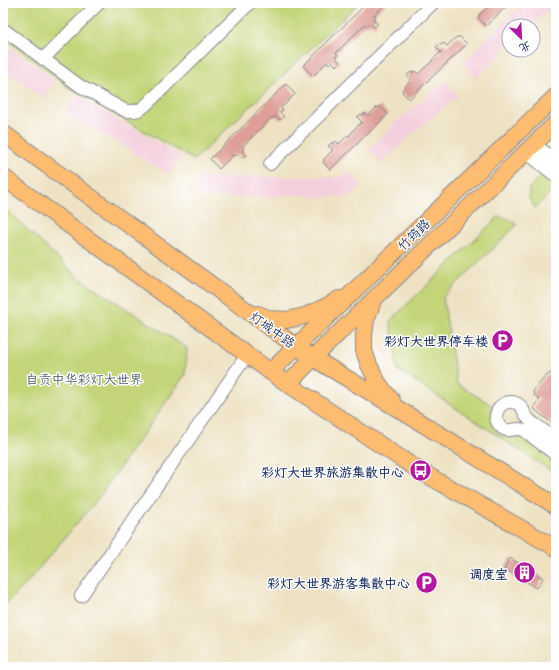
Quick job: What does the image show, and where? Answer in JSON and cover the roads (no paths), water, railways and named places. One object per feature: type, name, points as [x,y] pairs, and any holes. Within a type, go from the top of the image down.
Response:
[{"type":"main road","name":"竹筠路","points":[[270,372],[556,96]]},
{"type":"main road","name":"竹筠路","points":[[288,384],[374,298],[556,123]]},
{"type":"main road","name":"灯城中路","points":[[3,133],[313,358],[556,506]]},
{"type":"main road","points":[[3,177],[270,372],[420,471],[556,548]]},
{"type":"main road","points":[[241,306],[270,319],[287,320],[304,316],[324,307],[358,288]]},
{"type":"main road","points":[[374,298],[366,320],[364,351],[378,383],[400,410]]},
{"type":"lane","points":[[43,58],[99,3]]},
{"type":"lane","points":[[3,29],[80,86],[126,111],[135,111],[148,103],[250,3]]},
{"type":"lane","points":[[270,164],[433,3]]},
{"type":"lane","points":[[530,148],[556,161]]},
{"type":"lane","points":[[530,148],[556,176]]},
{"type":"lane","points":[[81,596],[246,355]]},
{"type":"lane","points":[[556,440],[528,418],[518,404],[507,402],[499,407],[496,415],[500,426],[508,430],[519,429],[525,431],[556,455]]},
{"type":"place","name":"彩灯大世界停车楼","points":[[503,340]]},
{"type":"place","name":"彩灯大世界旅游集散中心","points":[[420,471]]},
{"type":"place","name":"调度室","points":[[524,573]]},
{"type":"place","name":"彩灯大世界游客集散中心","points":[[426,582]]},
{"type":"park label","name":"自贡中华彩灯大世界","points":[[84,378]]}]
